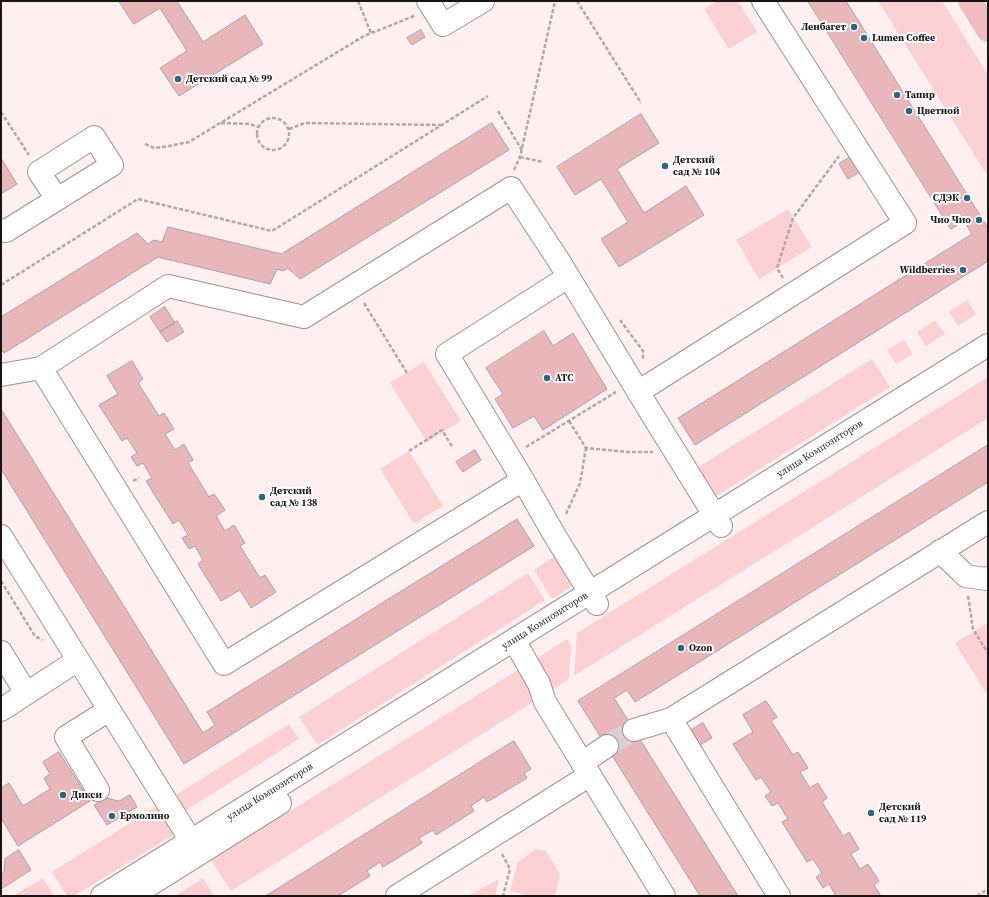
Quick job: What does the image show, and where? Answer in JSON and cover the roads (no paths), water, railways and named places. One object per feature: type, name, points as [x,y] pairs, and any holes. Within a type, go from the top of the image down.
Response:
[{"type":"main road","points":[[970,1],[988,30]]},
{"type":"street","points":[[430,5],[443,25],[482,1]]},
{"type":"street","points":[[635,387],[793,294],[905,223],[764,1]]},
{"type":"street","points":[[1,230],[6,231],[112,165],[94,137],[39,172],[57,199]]},
{"type":"street","points":[[1,375],[41,368],[168,286],[304,317],[511,188],[568,277],[717,521]]},
{"type":"street","points":[[568,277],[446,354],[593,598]]},
{"type":"street","name":"улица Композиторов","points":[[717,521],[988,345]]},
{"type":"street","name":"улица Композиторов","points":[[102,896],[195,847],[717,521],[988,359]]},
{"type":"street","points":[[41,368],[224,664],[523,480]]},
{"type":"street","points":[[634,730],[671,720],[988,522]]},
{"type":"street","points":[[1,536],[195,847]]},
{"type":"street","points":[[940,552],[966,576],[988,578]]},
{"type":"street","points":[[518,646],[540,684],[545,702],[664,896]]},
{"type":"street","points":[[1,652],[26,693]]},
{"type":"street","points":[[1,710],[78,660]]},
{"type":"street","points":[[98,790],[66,737],[109,710]]},
{"type":"street","points":[[671,720],[779,896]]},
{"type":"street","points":[[397,896],[493,836],[586,769],[607,746]]},
{"type":"street","name":"улица Композиторов","points":[[132,896],[195,847]]},
{"type":"tunnel","points":[[607,746],[634,730]]},
{"type":"place","name":"Ленбагет","points":[[854,27]]},
{"type":"place","name":"Lumen Coffee","points":[[864,38]]},
{"type":"place","name":"Детский сад № 99","points":[[178,79]]},
{"type":"place","name":"Тапир","points":[[897,95]]},
{"type":"place","name":"Цветной","points":[[909,111]]},
{"type":"place","name":"Детский сад № 104","points":[[665,166]]},
{"type":"place","name":"СДЭК","points":[[967,198]]},
{"type":"place","name":"Чио Чио","points":[[979,220]]},
{"type":"place","name":"Wildberries","points":[[963,270]]},
{"type":"place","name":"АТС","points":[[547,378]]},
{"type":"place","name":"Детский сад № 138","points":[[262,497]]},
{"type":"place","name":"Ozon","points":[[681,648]]},
{"type":"place","name":"Дикси","points":[[63,795]]},
{"type":"place","name":"Детский сад № 119","points":[[871,813]]},
{"type":"place","name":"Ермолино","points":[[112,816]]}]
